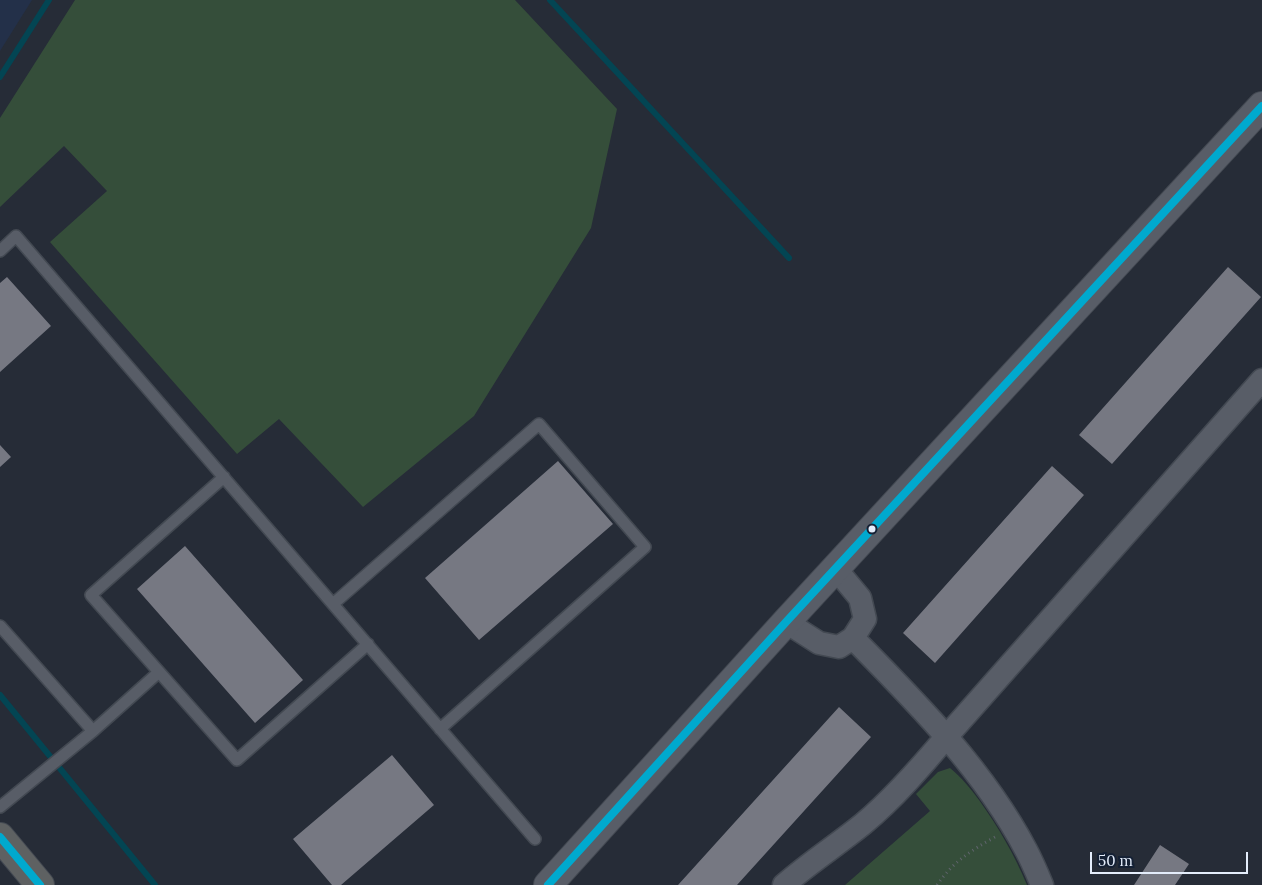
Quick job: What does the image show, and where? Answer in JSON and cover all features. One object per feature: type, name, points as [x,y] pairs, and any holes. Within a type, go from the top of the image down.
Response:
[{"type":"main road","points":[[0,837],[40,885]]},
{"type":"street","points":[[548,885],[786,622],[1262,106]]},
{"type":"street","points":[[784,885],[862,824],[911,778],[1262,380]]},
{"type":"street","points":[[786,622],[819,643],[839,647],[853,638],[864,620],[860,598],[836,568]]},
{"type":"street","points":[[853,638],[947,736],[993,795],[1027,850],[1042,885]]},
{"type":"lane","points":[[0,251],[16,236],[535,839]]},
{"type":"lane","points":[[333,604],[538,424],[645,547],[440,729]]},
{"type":"lane","points":[[224,477],[91,595],[237,760],[368,644]]},
{"type":"lane","points":[[0,626],[93,731]]},
{"type":"lane","points":[[0,807],[93,731],[159,672]]},
{"type":"path","points":[[937,885],[947,872],[968,852],[1012,827]]},
{"type":"shaded area","points":[[0,0],[32,0],[0,51]]},
{"type":"green space","points":[[75,0],[515,0],[617,109],[591,228],[474,416],[363,507],[279,419],[237,454],[50,242],[107,191],[64,146],[0,207],[0,118]]},
{"type":"green space","points":[[950,768],[969,787],[993,821],[1027,885],[845,885],[930,811],[916,794],[938,772]]},
{"type":"building","points":[[1228,267],[1261,297],[1112,464],[1079,435]]},
{"type":"building","points":[[7,277],[51,326],[0,372],[0,283]]},
{"type":"building","points":[[0,445],[11,457],[0,467]]},
{"type":"building","points":[[558,461],[613,524],[479,640],[425,578]]},
{"type":"building","points":[[1052,466],[1084,495],[935,663],[903,633]]},
{"type":"building","points":[[185,546],[303,680],[255,723],[137,589]]},
{"type":"building","points":[[839,707],[871,737],[737,885],[678,885]]},
{"type":"building","points":[[392,755],[434,805],[341,885],[332,885],[293,839]]},
{"type":"building","points":[[1160,845],[1189,864],[1175,885],[1134,885]]},
{"type":"waterway","points":[[0,77],[49,0]]},
{"type":"waterway","points":[[550,0],[789,258]]},
{"type":"waterway","points":[[0,695],[155,885]]},
{"type":"transit line","points":[[548,885],[786,622],[1262,106]]},
{"type":"transit line","points":[[0,837],[40,885]]}]
